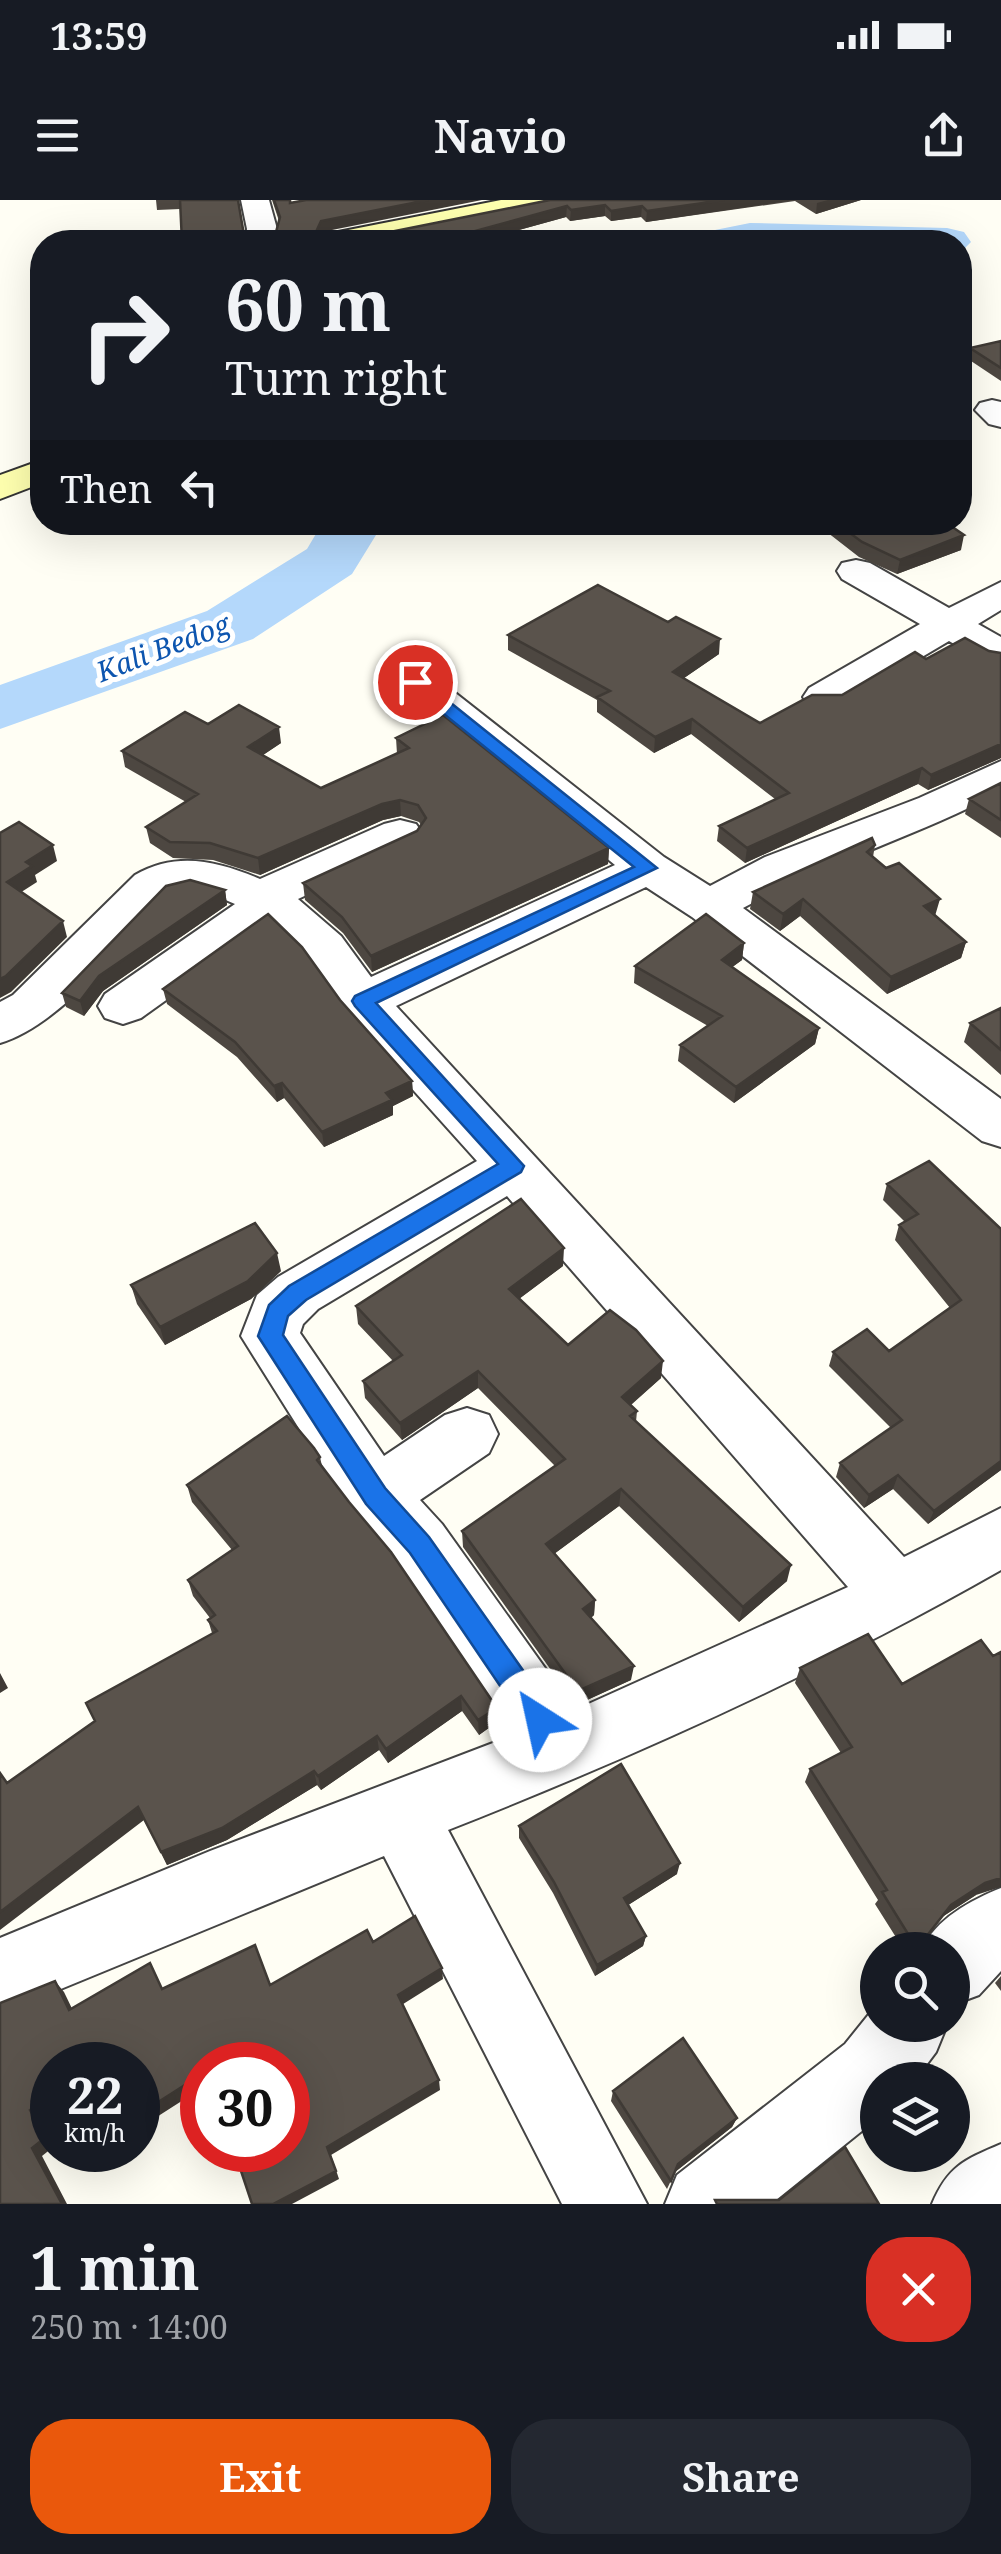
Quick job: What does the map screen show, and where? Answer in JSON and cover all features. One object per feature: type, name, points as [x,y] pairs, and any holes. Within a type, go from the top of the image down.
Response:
[{"type":"main road","points":[[393,230],[544,200]]},
{"type":"main road","points":[[0,488],[30,475]]},
{"type":"street","points":[[255,200],[262,230]]},
{"type":"street","points":[[856,572],[1001,654]]},
{"type":"street","points":[[824,697],[1001,594]]},
{"type":"street","points":[[415,682],[648,868],[709,906],[1001,1127]]},
{"type":"street","points":[[709,906],[781,868],[935,808],[1001,774]]},
{"type":"street","points":[[123,1006],[266,900],[400,834]]},
{"type":"street","points":[[362,1001],[648,868]]},
{"type":"street","points":[[0,1025],[31,1006],[159,880],[193,871],[266,900],[294,918],[324,948],[362,1001],[896,1595]]},
{"type":"street","points":[[513,1166],[298,1293],[277,1312],[270,1336],[376,1496],[419,1545],[562,1752]]},
{"type":"street","points":[[376,1496],[467,1434]]},
{"type":"street","points":[[0,1976],[210,1888],[562,1752],[896,1595],[1001,1537]]},
{"type":"street","points":[[402,1816],[606,2204]]},
{"type":"street","points":[[970,1948],[1001,1925]]},
{"type":"street","points":[[706,2204],[873,2072],[896,2042]]},
{"type":"street","points":[[973,2204],[1001,2185]]},
{"type":"building","points":[[180,200],[238,200],[243,230],[181,230]]},
{"type":"building","points":[[274,200],[428,200],[321,221],[317,230],[277,230],[280,217]]},
{"type":"building","points":[[550,200],[724,200],[647,211],[642,206],[611,211],[605,205],[571,210],[567,206],[479,230],[400,230]]},
{"type":"building","points":[[1001,341],[1001,368],[972,349]]},
{"type":"building","points":[[853,535],[964,535],[900,560]]},
{"type":"building","points":[[598,585],[668,622],[676,617],[720,639],[673,672],[760,723],[812,695],[842,695],[915,652],[926,659],[965,638],[1001,653],[1001,744],[931,775],[922,768],[747,848],[719,826],[789,793],[692,719],[655,737],[597,697],[610,691],[508,635]]},
{"type":"building","points":[[239,705],[279,727],[248,747],[321,788],[409,748],[396,738],[443,715],[609,848],[371,956],[342,917],[303,883],[417,831],[426,818],[418,805],[400,800],[382,804],[258,858],[210,843],[170,842],[146,827],[198,794],[122,751],[185,712],[208,724]]},
{"type":"building","points":[[1001,783],[1001,820],[969,799]]},
{"type":"building","points":[[19,822],[53,845],[26,862],[32,866],[7,882],[63,921],[0,979],[0,833]]},
{"type":"building","points":[[872,838],[875,845],[867,852],[886,868],[899,863],[940,899],[924,906],[966,942],[891,977],[803,899],[783,914],[753,892]]},
{"type":"building","points":[[190,880],[225,890],[99,976],[80,1001],[62,993],[166,886]]},
{"type":"building","points":[[268,914],[302,947],[340,1000],[412,1081],[386,1093],[392,1100],[322,1132],[282,1083],[274,1086],[235,1042],[163,989]]},
{"type":"building","points":[[706,914],[744,943],[722,960],[819,1028],[736,1087],[680,1045],[722,1016],[635,966]]},
{"type":"building","points":[[1001,1008],[1001,1050],[970,1023]]},
{"type":"building","points":[[929,1161],[1001,1229],[1001,1461],[934,1511],[898,1475],[869,1495],[840,1463],[902,1420],[833,1352],[867,1329],[889,1351],[961,1300],[899,1225],[918,1214],[887,1184]]},
{"type":"building","points":[[521,1199],[564,1248],[509,1289],[568,1345],[610,1310],[636,1330],[663,1361],[622,1397],[637,1411],[630,1416],[791,1565],[743,1607],[621,1489],[546,1544],[595,1600],[583,1609],[634,1666],[578,1691],[462,1531],[565,1459],[478,1371],[400,1423],[363,1381],[402,1355],[356,1306]]},
{"type":"building","points":[[255,1223],[277,1253],[248,1281],[160,1327],[131,1285]]},
{"type":"building","points":[[287,1416],[391,1552],[497,1708],[478,1720],[461,1696],[386,1749],[377,1736],[318,1776],[314,1771],[222,1828],[161,1852],[138,1807],[0,1912],[0,1773],[7,1783],[95,1721],[86,1703],[217,1631],[208,1620],[215,1615],[188,1580],[238,1546],[187,1485]]},
{"type":"building","points":[[868,1634],[902,1684],[981,1640],[993,1656],[1001,1652],[1001,1878],[985,1883],[951,1905],[930,1932],[907,1932],[882,1892],[887,1890],[810,1769],[852,1747],[800,1668]]},
{"type":"building","points":[[621,1764],[680,1863],[624,1898],[646,1936],[597,1965],[554,1882],[519,1826]]},
{"type":"building","points":[[415,1916],[442,1968],[398,1995],[439,2080],[327,2147],[336,2171],[273,2204],[252,2204],[241,2172],[310,2172],[310,2042],[180,2042],[180,2088],[160,2101],[160,2042],[30,2042],[30,2172],[45,2172],[62,2204],[0,2204],[0,2003],[55,1981],[69,2010],[150,1963],[162,1989],[255,1945],[270,1985],[367,1930],[373,1942]]},
{"type":"building","points":[[683,2038],[737,2118],[678,2164],[671,2181],[613,2091]]},
{"type":"building","points":[[845,2147],[879,2204],[717,2204],[715,2200],[779,2200]]},
{"type":"waterway","name":"Kali Bedog","points":[[0,708],[230,625],[330,561],[346,535]]},
{"type":"route","points":[[415,682],[648,868],[362,1001],[513,1166],[298,1293],[277,1312],[270,1336],[376,1496],[419,1545],[540,1720]]}]
